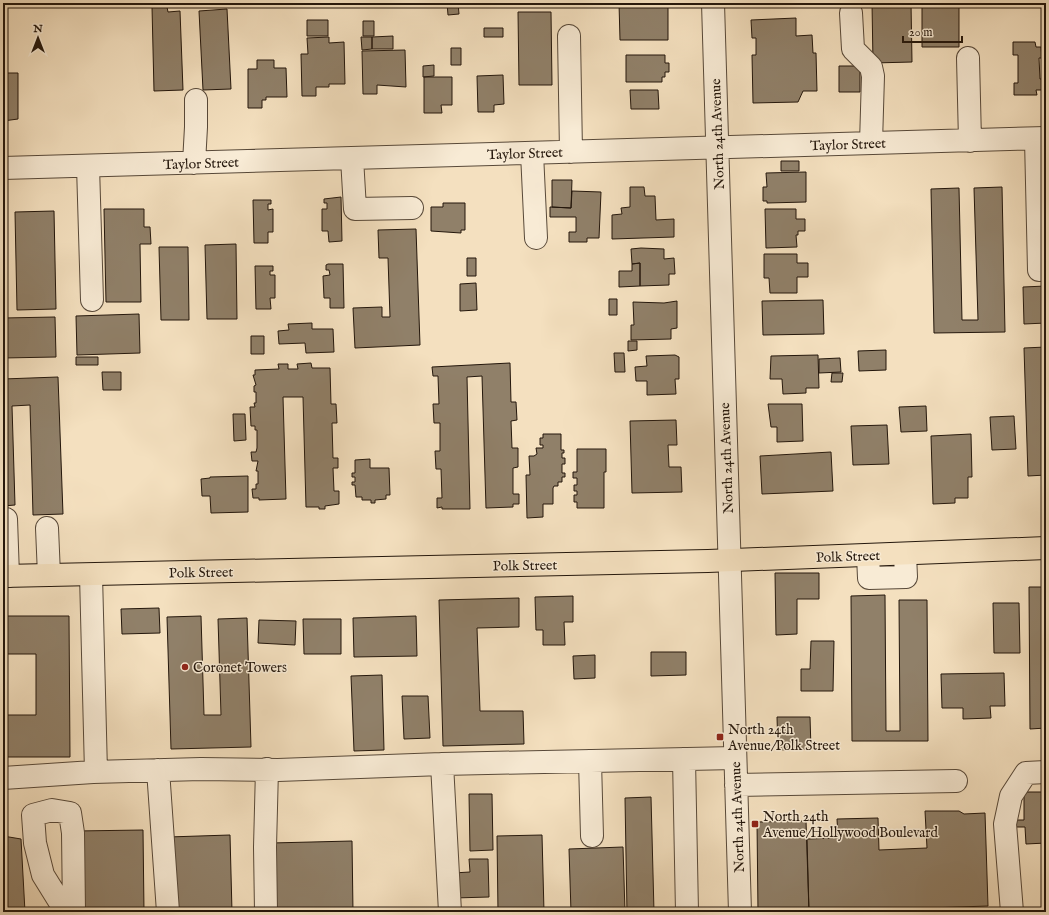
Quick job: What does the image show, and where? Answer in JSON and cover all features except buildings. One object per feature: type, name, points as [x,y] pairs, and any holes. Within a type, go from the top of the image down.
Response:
[{"type":"main road","name":"Polk Street","points":[[5,576],[729,561],[1046,548]]},
{"type":"street","name":"North 24th Avenue","points":[[713,3],[740,912]]},
{"type":"street","points":[[851,13],[853,49],[871,67],[873,76],[872,143]]},
{"type":"street","points":[[569,36],[571,152]]},
{"type":"street","points":[[968,58],[970,141]]},
{"type":"street","points":[[194,163],[196,100]]},
{"type":"street","name":"Taylor Street","points":[[3,168],[1041,139]]},
{"type":"street","points":[[1039,270],[1041,139]]},
{"type":"street","points":[[532,153],[536,238]]},
{"type":"street","points":[[352,158],[355,209],[412,208]]},
{"type":"street","points":[[88,166],[92,300]]},
{"type":"street","points":[[5,576],[6,519]]},
{"type":"street","points":[[47,528],[49,575]]},
{"type":"street","points":[[91,575],[96,772]]},
{"type":"street","points":[[3,778],[158,770],[268,769],[735,758]]},
{"type":"street","points":[[684,759],[687,912]]},
{"type":"street","points":[[590,761],[592,836]]},
{"type":"street","points":[[442,764],[449,867],[450,912]]},
{"type":"street","points":[[266,912],[265,847],[268,769]]},
{"type":"street","points":[[158,770],[168,912]]},
{"type":"street","points":[[1012,912],[1005,824],[1010,796],[1026,773],[1046,772]]},
{"type":"street","points":[[736,785],[956,780]]},
{"type":"street","points":[[66,912],[43,875],[35,843],[33,815],[52,810],[70,813],[74,833],[74,912]]},
{"type":"place","name":"Coronet Towers","points":[[185,667]]},
{"type":"place","name":"North 24th Avenue/Polk Street","points":[[720,737]]},
{"type":"place","name":"North 24th Avenue/Hollywood Boulevard","points":[[755,824]]}]
